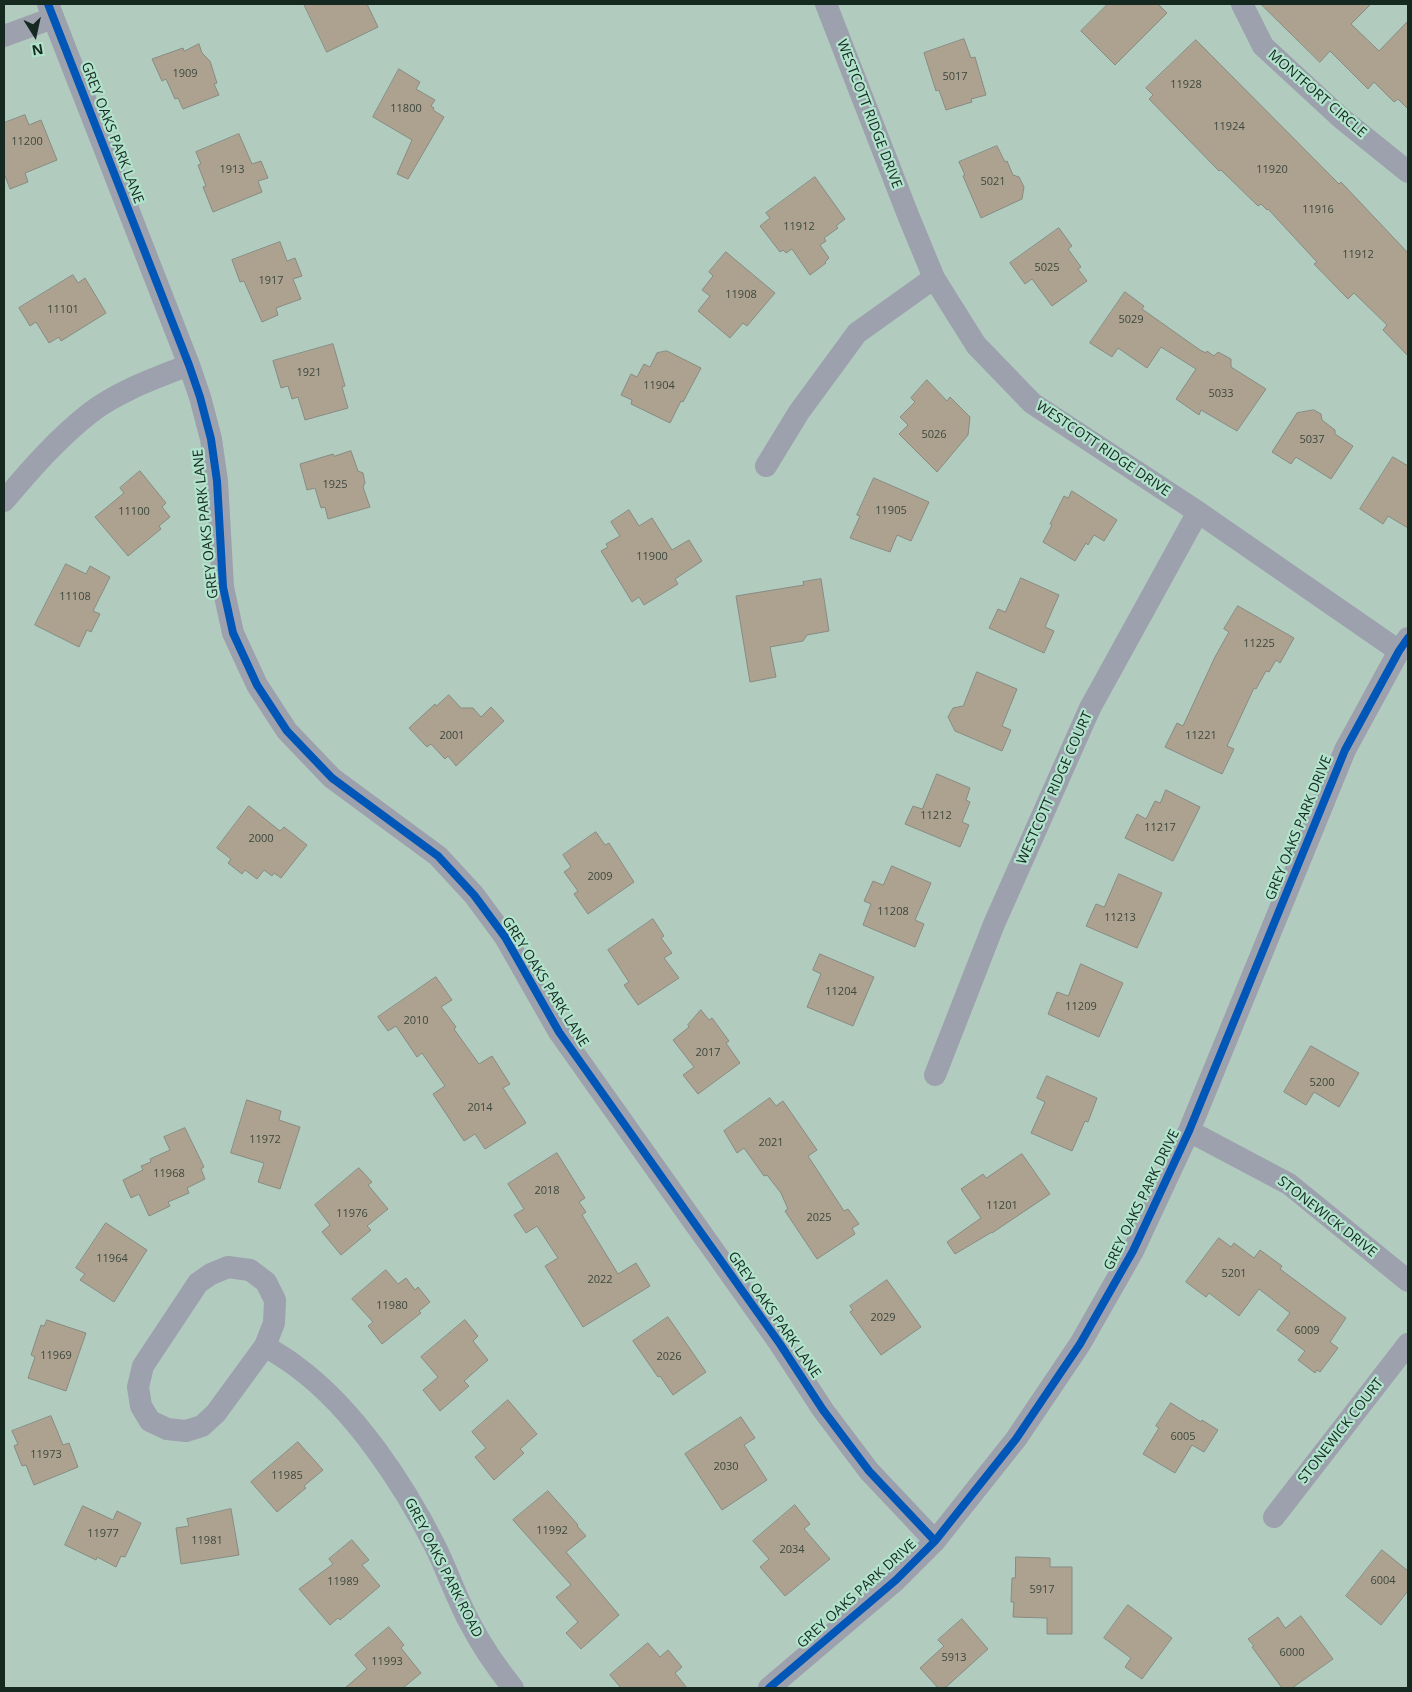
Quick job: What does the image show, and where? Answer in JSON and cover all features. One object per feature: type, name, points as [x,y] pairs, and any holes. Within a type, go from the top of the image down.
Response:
[{"type":"street","name":"WESTCOTT RIDGE DRIVE","points":[[826,4],[934,278],[976,345],[1032,402],[1403,645]]},
{"type":"street","name":"MONTFORT CIRCLE","points":[[1242,4],[1263,46],[1342,118],[1408,172]]},
{"type":"street","points":[[4,36],[51,11]]},
{"type":"street","name":"GREY OAKS PARK LANE","points":[[51,11],[200,397],[211,439],[217,481],[223,587],[233,633],[257,685],[288,731],[332,778],[438,856],[474,895],[505,937],[559,1032],[780,1344],[823,1410],[869,1471],[935,1541]]},
{"type":"street","points":[[766,466],[799,412],[857,333],[934,278]]},
{"type":"street","points":[[4,501],[56,444],[91,412],[136,386],[189,365]]},
{"type":"street","name":"WESTCOTT RIDGE COURT","points":[[934,1074],[994,924],[1090,708],[1198,512]]},
{"type":"street","name":"GREY OAKS PARK DRIVE","points":[[769,1688],[896,1580],[935,1541],[1016,1439],[1080,1344],[1133,1251],[1190,1131],[1345,750],[1403,645]]},
{"type":"street","name":"STONEWICK DRIVE","points":[[1190,1131],[1289,1184],[1408,1281]]},
{"type":"street","points":[[228,1267],[250,1270],[266,1282],[275,1300],[274,1323],[265,1346],[216,1413],[202,1426],[186,1431],[167,1429],[150,1420],[141,1406],[138,1387],[142,1366],[198,1283],[211,1274],[228,1267]]},
{"type":"street","name":"STONEWICK COURT","points":[[1274,1517],[1408,1344]]},
{"type":"street","name":"GREY OAKS PARK ROAD","points":[[265,1346],[298,1367],[339,1405],[382,1458],[410,1501],[435,1546],[471,1625],[494,1665],[513,1688]]},
{"type":"building","points":[[304,4],[367,4],[378,27],[327,52]]},
{"type":"building","points":[[1108,4],[1158,4],[1167,13],[1115,65],[1081,31]]},
{"type":"building","points":[[1261,4],[1371,4],[1351,24],[1379,51],[1408,21],[1408,109],[1398,99],[1394,102],[1374,82],[1368,89],[1330,51],[1320,62]]},
{"type":"building","points":[[964,39],[971,58],[975,57],[986,95],[971,99],[972,102],[946,110],[939,90],[936,91],[924,53]]},
{"type":"building","points":[[1196,40],[1339,184],[1341,182],[1408,253],[1408,356],[1383,330],[1387,325],[1354,293],[1348,299],[1314,264],[1317,262],[1268,209],[1261,204],[1258,206],[1221,170],[1219,171],[1149,99],[1153,95],[1146,88]]},
{"type":"building","points":[[199,44],[202,53],[210,61],[217,83],[214,84],[219,95],[183,109],[178,98],[175,99],[166,79],[162,81],[152,59],[183,48],[184,51]]},
{"type":"building","points":[[399,69],[420,82],[416,89],[435,100],[431,106],[434,108],[433,110],[444,117],[408,179],[397,174],[412,140],[373,117]]},
{"type":"building","points":[[25,115],[29,125],[41,120],[57,160],[25,173],[28,182],[10,189],[4,173],[4,123]]},
{"type":"building","points":[[239,134],[252,164],[261,161],[268,178],[258,181],[262,192],[213,212],[203,187],[206,186],[198,165],[201,164],[196,152]]},
{"type":"building","points":[[997,146],[1005,162],[1007,161],[1013,175],[1019,177],[1024,187],[1022,199],[981,218],[959,162]]},
{"type":"building","points":[[815,177],[845,219],[836,226],[838,228],[824,238],[826,241],[820,245],[829,258],[826,263],[810,275],[792,249],[786,253],[783,250],[780,252],[760,226],[770,218],[766,213]]},
{"type":"building","points":[[1059,228],[1072,246],[1068,249],[1081,267],[1078,269],[1087,281],[1052,306],[1032,279],[1025,284],[1010,263]]},
{"type":"building","points":[[280,242],[287,261],[295,258],[302,276],[293,279],[301,299],[276,308],[278,315],[262,322],[244,281],[240,282],[232,260]]},
{"type":"building","points":[[726,252],[775,293],[747,326],[743,323],[730,338],[698,311],[710,296],[702,290],[713,276],[709,272]]},
{"type":"building","points":[[73,275],[78,283],[85,278],[106,313],[61,341],[59,337],[49,343],[36,322],[30,326],[19,308]]},
{"type":"building","points":[[1125,292],[1144,306],[1142,309],[1200,350],[1206,353],[1207,351],[1214,356],[1218,352],[1231,359],[1231,367],[1266,389],[1237,431],[1201,410],[1199,415],[1176,399],[1196,369],[1161,347],[1147,368],[1118,348],[1112,357],[1090,343]]},
{"type":"building","points":[[333,344],[345,386],[342,387],[348,408],[305,420],[298,397],[292,399],[288,386],[281,388],[273,361]]},
{"type":"building","points":[[667,351],[701,368],[670,423],[631,404],[632,400],[621,395],[631,374],[637,377],[644,364],[650,367],[657,353]]},
{"type":"building","points":[[927,380],[947,401],[950,397],[970,417],[968,435],[937,472],[899,434],[908,425],[900,417],[915,402],[911,398]]},
{"type":"building","points":[[1314,410],[1321,414],[1322,420],[1335,430],[1335,434],[1353,446],[1331,479],[1296,457],[1291,464],[1272,452],[1297,413]]},
{"type":"building","points":[[351,451],[358,471],[363,473],[365,483],[363,487],[370,507],[328,519],[325,507],[321,508],[315,488],[307,490],[300,464],[333,454],[334,456]]},
{"type":"building","points":[[1393,457],[1408,466],[1408,528],[1388,516],[1383,524],[1360,509]]},
{"type":"building","points":[[140,471],[166,503],[162,507],[170,517],[159,526],[161,529],[128,556],[95,517],[124,493],[120,488]]},
{"type":"building","points":[[874,478],[929,502],[911,541],[897,535],[890,552],[850,538],[860,516],[857,515]]},
{"type":"building","points":[[1072,491],[1117,520],[1104,541],[1094,535],[1088,545],[1086,543],[1075,561],[1043,542],[1064,496],[1068,498]]},
{"type":"building","points":[[629,510],[639,526],[652,518],[672,550],[689,540],[702,561],[675,579],[678,584],[644,605],[639,597],[632,602],[601,551],[608,547],[606,544],[620,536],[611,522]]},
{"type":"building","points":[[66,564],[86,574],[90,566],[110,577],[93,611],[100,614],[91,632],[87,630],[79,647],[35,625]]},
{"type":"building","points":[[1021,578],[1059,595],[1045,627],[1054,631],[1044,653],[989,628],[998,609],[1005,612]]},
{"type":"building","points":[[821,579],[829,631],[807,635],[803,641],[770,647],[776,677],[750,682],[736,596],[804,585],[803,582]]},
{"type":"building","points":[[1238,606],[1294,638],[1280,663],[1276,660],[1269,672],[1266,671],[1256,689],[1254,688],[1227,746],[1234,749],[1222,774],[1165,747],[1177,723],[1183,726],[1215,657],[1229,632],[1224,629]]},
{"type":"building","points":[[977,672],[1017,689],[1002,726],[1011,730],[1002,751],[955,731],[948,717],[953,708],[963,706]]},
{"type":"building","points":[[449,695],[461,708],[473,708],[481,717],[491,707],[504,721],[456,766],[448,756],[445,759],[431,744],[427,747],[409,728],[435,704],[436,706]]},
{"type":"building","points":[[937,774],[970,788],[966,800],[970,802],[962,822],[969,825],[960,847],[905,824],[913,806],[922,809]]},
{"type":"building","points":[[1166,790],[1200,807],[1173,861],[1125,838],[1137,814],[1146,819],[1155,801],[1160,803]]},
{"type":"building","points":[[249,806],[280,831],[284,827],[307,845],[281,878],[274,873],[272,876],[264,870],[257,879],[245,870],[242,874],[228,863],[231,859],[217,848]]},
{"type":"building","points":[[596,832],[605,845],[609,843],[634,882],[588,914],[574,894],[578,891],[564,872],[571,867],[563,855]]},
{"type":"building","points":[[892,866],[931,883],[915,920],[924,924],[915,947],[863,925],[871,904],[864,901],[873,881],[883,885]]},
{"type":"building","points":[[1119,874],[1162,893],[1137,948],[1086,926],[1096,904],[1104,907]]},
{"type":"building","points":[[653,919],[664,936],[661,938],[672,953],[664,958],[679,978],[638,1005],[624,985],[629,982],[608,950]]},
{"type":"building","points":[[820,954],[874,977],[853,1026],[807,1007],[821,974],[813,970]]},
{"type":"building","points":[[1081,964],[1123,983],[1099,1037],[1048,1014],[1057,992],[1068,996]]},
{"type":"building","points":[[436,977],[452,1000],[441,1007],[456,1027],[454,1029],[479,1064],[492,1056],[510,1084],[503,1088],[526,1123],[485,1149],[475,1134],[464,1141],[433,1094],[445,1086],[422,1053],[417,1057],[396,1026],[388,1031],[378,1017]]},
{"type":"building","points":[[701,1010],[709,1020],[712,1018],[729,1041],[726,1043],[740,1063],[698,1094],[683,1075],[694,1067],[673,1040],[689,1027],[688,1025]]},
{"type":"building","points":[[1311,1046],[1359,1073],[1339,1107],[1314,1092],[1306,1105],[1284,1092]]},
{"type":"building","points":[[1047,1076],[1097,1098],[1088,1122],[1085,1121],[1072,1151],[1031,1133],[1045,1102],[1037,1098]]},
{"type":"building","points":[[770,1098],[776,1106],[783,1101],[817,1150],[808,1156],[844,1211],[848,1209],[859,1224],[852,1228],[855,1234],[817,1259],[785,1211],[788,1209],[781,1193],[767,1175],[764,1176],[744,1148],[737,1153],[724,1131]]},
{"type":"building","points":[[247,1100],[281,1111],[279,1120],[300,1127],[280,1189],[258,1182],[264,1163],[231,1153]]},
{"type":"building","points":[[185,1128],[204,1167],[201,1169],[205,1179],[187,1188],[189,1193],[168,1202],[170,1206],[149,1216],[139,1194],[131,1198],[123,1180],[143,1170],[141,1166],[151,1162],[150,1159],[170,1150],[164,1137]]},
{"type":"building","points":[[557,1153],[585,1198],[579,1202],[586,1212],[582,1215],[618,1274],[636,1263],[650,1286],[583,1327],[545,1266],[558,1258],[537,1226],[526,1233],[514,1215],[524,1209],[508,1184]]},
{"type":"building","points":[[1022,1154],[1050,1194],[992,1233],[955,1254],[947,1242],[981,1218],[961,1189],[983,1174],[986,1178]]},
{"type":"building","points":[[359,1168],[372,1182],[368,1185],[388,1209],[367,1226],[371,1230],[341,1255],[322,1232],[330,1225],[315,1205]]},
{"type":"building","points":[[106,1223],[147,1250],[114,1302],[80,1280],[85,1274],[76,1268]]},
{"type":"building","points":[[1219,1238],[1231,1247],[1234,1243],[1254,1258],[1260,1250],[1282,1266],[1280,1269],[1346,1318],[1330,1342],[1338,1348],[1320,1372],[1317,1370],[1315,1373],[1298,1360],[1305,1351],[1277,1330],[1290,1313],[1259,1289],[1239,1316],[1209,1293],[1206,1297],[1186,1282]]},
{"type":"building","points":[[386,1270],[398,1284],[406,1278],[415,1290],[418,1287],[430,1302],[419,1311],[421,1313],[382,1344],[368,1326],[373,1322],[352,1299]]},
{"type":"building","points":[[887,1280],[921,1327],[881,1355],[850,1312],[853,1310],[850,1306]]},
{"type":"building","points":[[668,1317],[706,1372],[673,1395],[633,1341]]},
{"type":"building","points":[[47,1320],[86,1333],[66,1391],[28,1378],[35,1357],[31,1355],[41,1325],[44,1326]]},
{"type":"building","points":[[465,1320],[478,1336],[473,1341],[488,1360],[464,1381],[469,1386],[440,1411],[423,1390],[438,1377],[421,1357]]},
{"type":"building","points":[[508,1400],[537,1434],[520,1449],[524,1453],[494,1480],[475,1457],[486,1448],[472,1432]]},
{"type":"building","points":[[1171,1403],[1201,1422],[1202,1420],[1218,1430],[1204,1452],[1192,1445],[1175,1473],[1143,1454],[1159,1428],[1156,1426]]},
{"type":"building","points":[[51,1416],[63,1445],[69,1443],[78,1467],[34,1485],[26,1465],[22,1466],[14,1446],[18,1444],[12,1431]]},
{"type":"building","points":[[741,1417],[755,1438],[744,1445],[767,1480],[722,1510],[685,1454]]},
{"type":"building","points":[[298,1442],[323,1470],[304,1486],[306,1488],[277,1512],[251,1482]]},
{"type":"building","points":[[548,1491],[586,1536],[566,1552],[619,1615],[581,1649],[566,1633],[578,1622],[556,1597],[571,1585],[513,1520]]},
{"type":"building","points":[[795,1505],[810,1524],[804,1529],[830,1559],[785,1596],[760,1567],[769,1559],[753,1541]]},
{"type":"building","points":[[83,1506],[113,1520],[117,1511],[141,1523],[125,1557],[121,1556],[116,1567],[97,1557],[96,1560],[65,1545]]},
{"type":"building","points":[[231,1509],[239,1555],[181,1564],[176,1528],[189,1526],[187,1519]]},
{"type":"building","points":[[352,1540],[369,1560],[362,1565],[380,1586],[340,1620],[338,1618],[330,1625],[299,1589],[333,1564],[329,1559]]},
{"type":"building","points":[[1382,1550],[1408,1571],[1408,1591],[1381,1625],[1346,1596]]},
{"type":"building","points":[[1016,1557],[1050,1558],[1050,1567],[1072,1567],[1072,1634],[1047,1634],[1047,1618],[1013,1617],[1014,1602],[1011,1602],[1012,1578],[1015,1578]]},
{"type":"building","points":[[1128,1605],[1172,1638],[1142,1679],[1125,1667],[1131,1658],[1104,1638]]},
{"type":"building","points":[[1301,1616],[1333,1659],[1292,1688],[1282,1688],[1248,1639],[1278,1617],[1285,1628]]},
{"type":"building","points":[[962,1619],[988,1649],[945,1688],[938,1688],[920,1668],[944,1646],[938,1640]]},
{"type":"building","points":[[389,1627],[404,1645],[401,1648],[421,1673],[403,1688],[345,1688],[367,1669],[355,1655]]},
{"type":"building","points":[[648,1643],[660,1657],[668,1650],[682,1667],[675,1673],[687,1688],[621,1688],[610,1675]]},
{"type":"cycle path","points":[[48,4],[200,397],[211,439],[217,481],[223,587],[233,633],[257,685],[287,731],[332,778],[438,856],[474,895],[505,937],[559,1032],[780,1344],[823,1410],[869,1471],[935,1541]]},
{"type":"cycle path","points":[[769,1688],[896,1580],[935,1541],[1016,1439],[1080,1344],[1133,1251],[1189,1131],[1345,750],[1408,638]]}]
